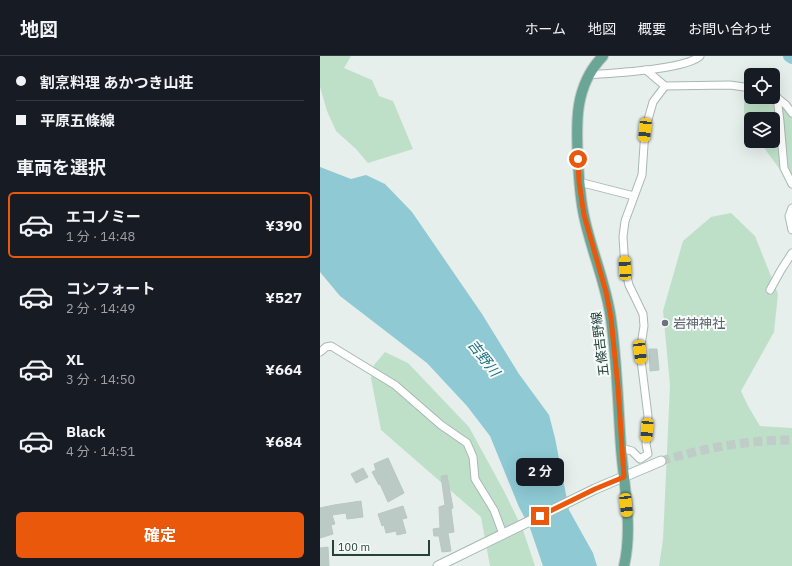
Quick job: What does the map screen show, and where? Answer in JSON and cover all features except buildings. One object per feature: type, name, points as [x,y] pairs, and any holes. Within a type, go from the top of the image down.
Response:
[{"type":"main road","name":"五條吉野線","points":[[603,56],[588,75],[578,107],[577,140],[579,182],[584,215],[606,292],[611,318],[629,529],[627,554],[624,566]]},
{"type":"main road","points":[[438,566],[595,489],[661,461]]},
{"type":"street","points":[[588,75],[646,70],[685,63],[700,56]]},
{"type":"street","points":[[646,70],[665,86],[730,85],[744,87]]},
{"type":"street","points":[[621,448],[632,451],[640,459],[648,454],[646,444],[648,416],[640,352],[644,326],[643,314],[629,285],[625,268],[623,237],[625,222],[642,175],[645,130],[653,102],[665,86]]},
{"type":"street","points":[[780,101],[792,113]]},
{"type":"street","points":[[777,104],[780,122],[784,168],[792,184]]},
{"type":"street","points":[[579,182],[634,196]]},
{"type":"street","points":[[792,208],[789,216],[792,230]]},
{"type":"street","points":[[770,290],[792,253]]},
{"type":"street","points":[[320,352],[326,346],[331,346],[395,385],[440,425],[467,443],[473,457],[475,479],[494,510],[503,534]]},
{"type":"green space","points":[[320,56],[351,56],[344,68],[372,80],[379,96],[393,101],[413,149],[368,163],[356,149],[336,131],[327,111],[320,87]]},
{"type":"green space","points":[[744,104],[774,104],[792,109],[792,183],[764,148],[780,148],[780,112],[744,112]]},
{"type":"green space","points":[[731,213],[755,236],[778,294],[774,332],[741,391],[760,426],[792,428],[792,566],[659,566],[663,540],[670,385],[663,311],[683,241],[711,217]]},
{"type":"green space","points":[[385,352],[408,363],[469,427],[504,491],[523,530],[535,566],[490,566],[481,517],[381,430],[371,378],[374,365]]},
{"type":"water","name":"吉野川","points":[[320,167],[351,179],[366,175],[385,184],[412,212],[482,314],[519,374],[549,415],[569,510],[593,553],[597,566],[543,566],[530,528],[519,507],[490,436],[467,406],[427,363],[340,296],[320,272]]},
{"type":"tunnel","points":[[661,461],[693,452],[742,443],[792,440]]},
{"type":"place","name":"岩神神社","points":[[665,323]]},
{"type":"route","points":[[540,516],[595,489],[624,477],[618,388],[611,318],[606,292],[584,215],[579,182],[578,159]]}]
